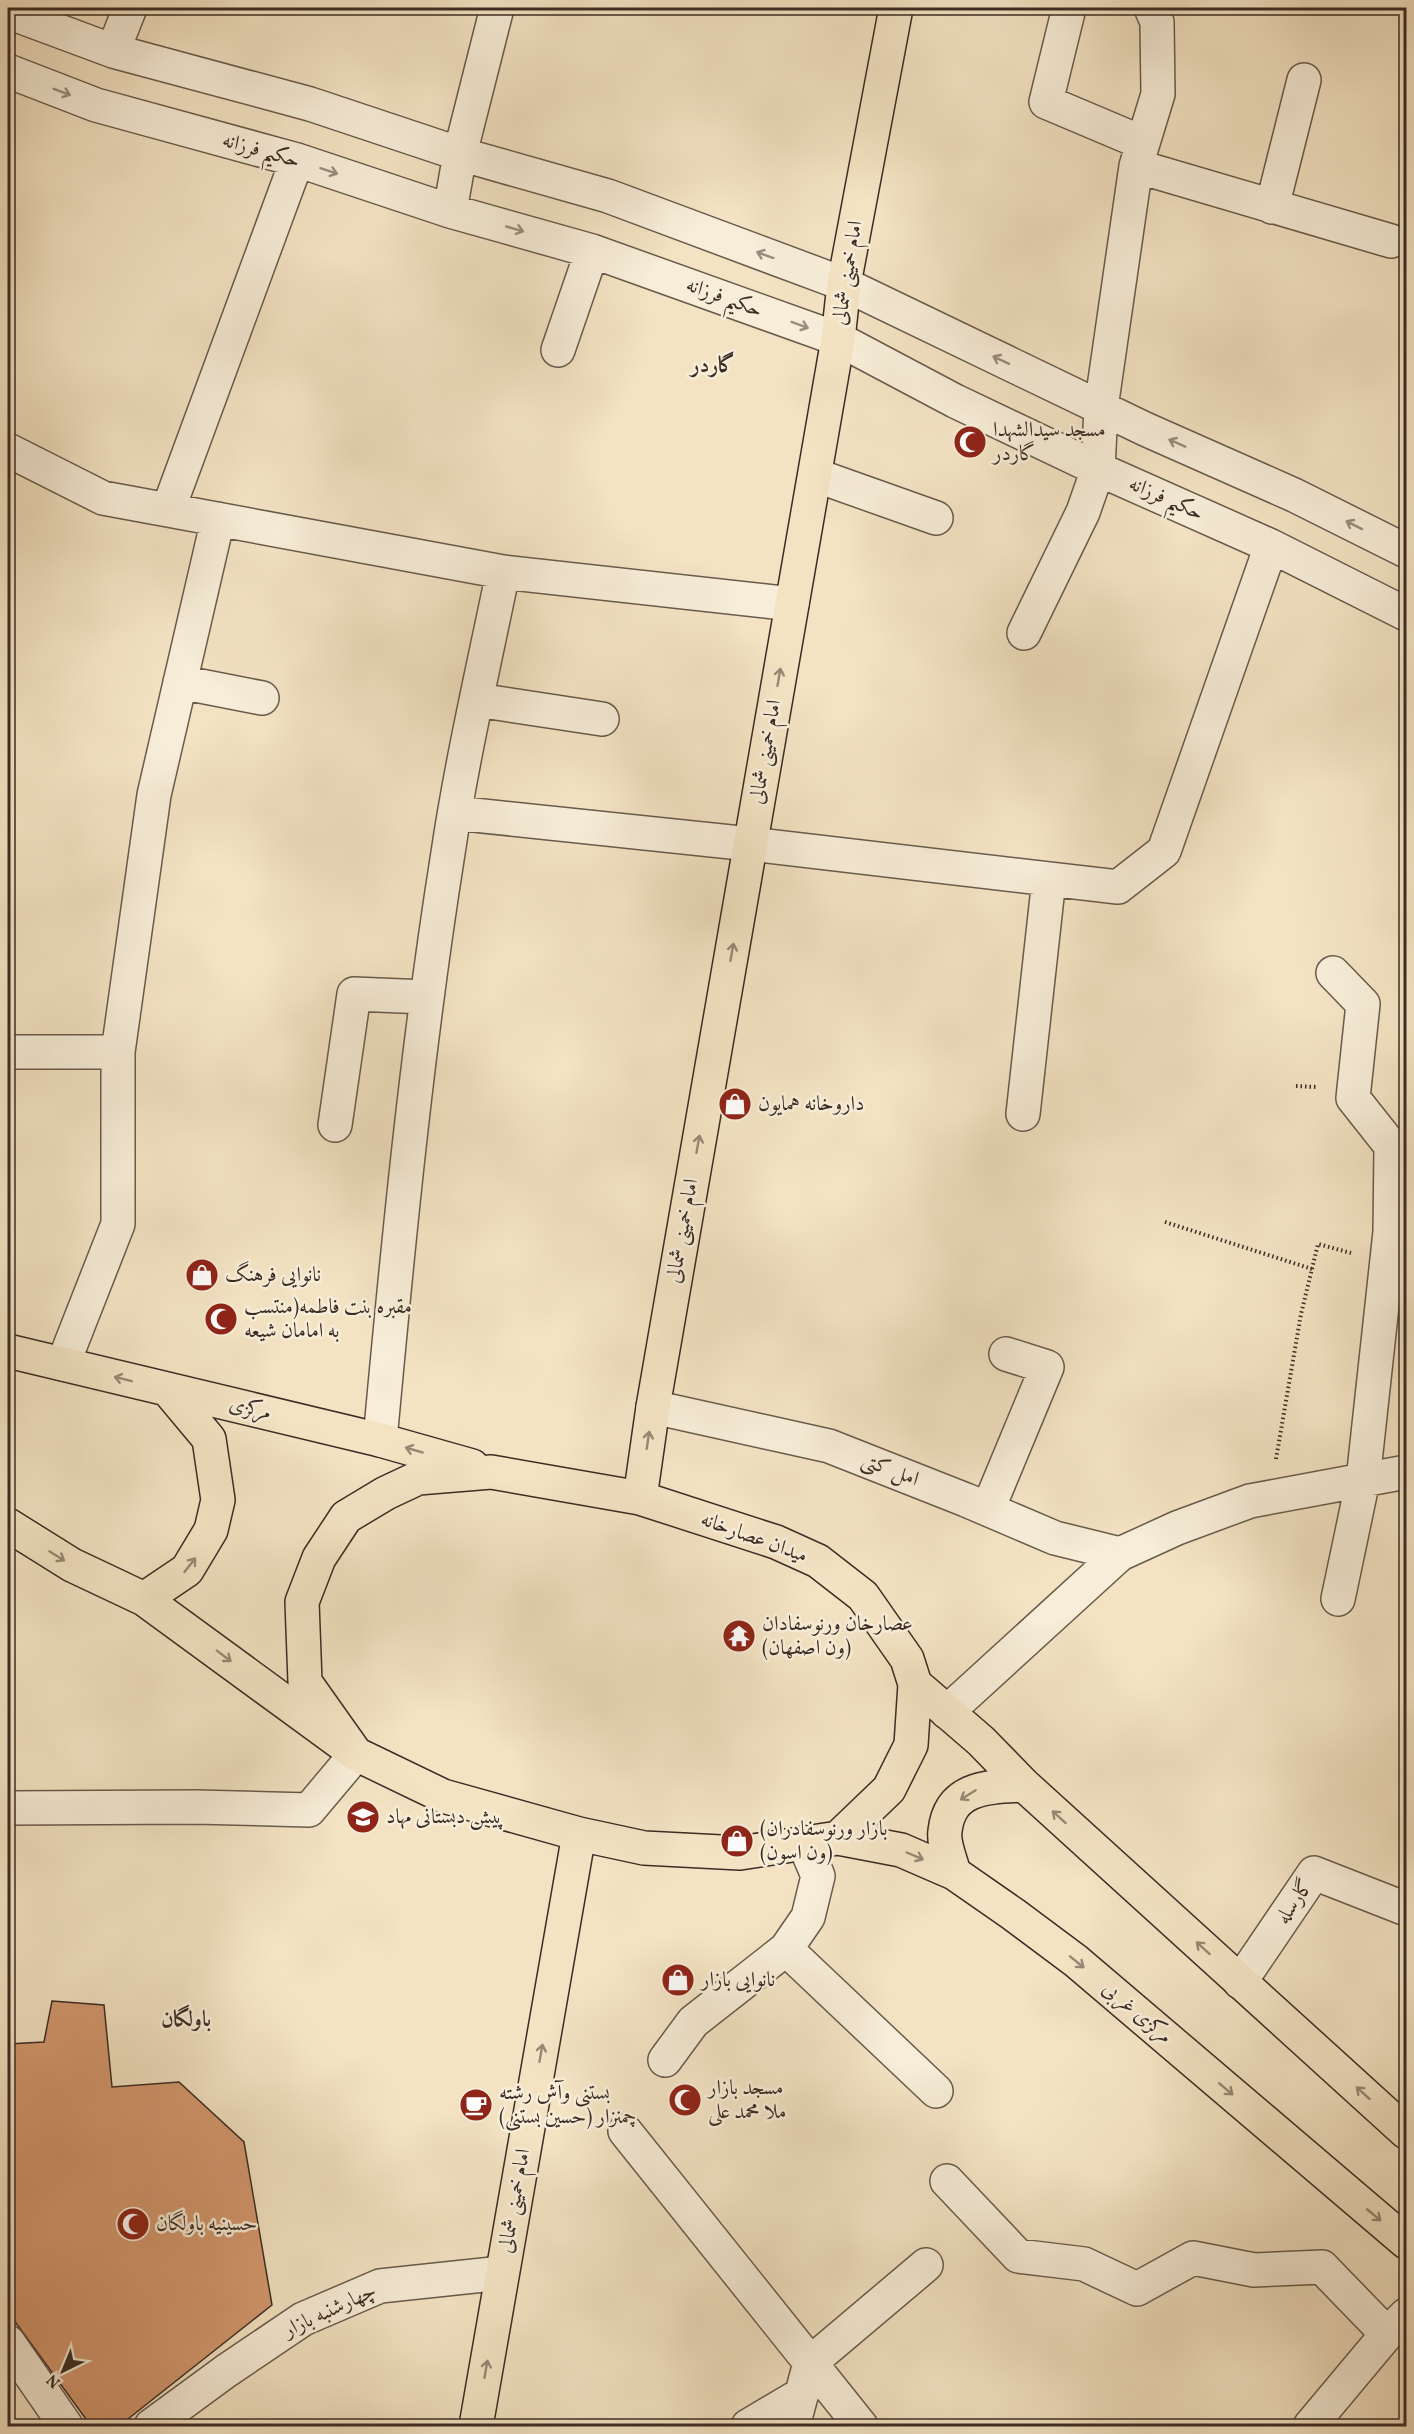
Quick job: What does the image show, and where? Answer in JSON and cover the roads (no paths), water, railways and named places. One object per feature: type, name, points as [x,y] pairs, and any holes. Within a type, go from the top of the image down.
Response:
[{"type":"main road","name":"امام خمینی شمالی","points":[[640,1498],[653,1407],[838,339],[844,284],[896,8]]},
{"type":"main road","name":"مرکزی","points":[[8,1351],[380,1440],[491,1472]]},
{"type":"main road","points":[[144,1599],[187,1570],[211,1530],[218,1500],[209,1439],[168,1390]]},
{"type":"main road","name":"میدان عصارخانه","points":[[491,1472],[640,1498],[776,1542],[818,1561],[863,1596],[907,1659],[915,1684],[911,1745],[889,1789],[838,1838],[740,1853],[644,1848],[579,1834],[443,1796],[356,1754],[305,1682],[302,1602],[319,1558],[346,1517],[386,1493],[418,1478],[491,1472]]},
{"type":"main road","points":[[8,1525],[72,1565],[144,1599],[356,1754]]},
{"type":"main road","points":[[915,1684],[981,1741],[1024,1785],[1407,2132]]},
{"type":"main road","points":[[954,1873],[944,1833],[952,1808],[962,1797],[980,1788],[1024,1785]]},
{"type":"main road","name":"امام خمینی شمالی","points":[[476,2427],[579,1834]]},
{"type":"main road","name":"مرکزی غربی","points":[[838,1838],[901,1850],[954,1873],[1076,1961],[1407,2242]]},
{"type":"street","points":[[113,51],[130,8]]},
{"type":"street","points":[[450,211],[460,154],[497,8]]},
{"type":"street","points":[[1069,8],[1046,102],[1140,155],[1272,207],[1391,241]]},
{"type":"street","points":[[1024,633],[1083,512],[1098,469],[1101,408],[1140,155],[1158,94],[1157,22],[1151,8]]},
{"type":"street","points":[[18,12],[113,51],[310,104],[460,154],[608,196],[844,284],[1101,408],[1294,495],[1407,551]]},
{"type":"street","name":"حکیم فرزانه","points":[[9,75],[96,105],[297,160],[450,211],[592,251],[838,339],[955,401],[1098,469],[1271,546],[1407,614]]},
{"type":"street","points":[[1272,207],[1304,80]]},
{"type":"street","points":[[168,510],[297,160]]},
{"type":"street","points":[[558,350],[592,251]]},
{"type":"street","points":[[8,450],[103,498],[503,572],[792,604]]},
{"type":"street","points":[[815,475],[936,518]]},
{"type":"street","points":[[63,1364],[118,1224],[118,1052],[154,795],[218,519]]},
{"type":"street","points":[[455,813],[750,844],[1118,887],[1164,851],[1271,546]]},
{"type":"street","points":[[380,1440],[401,1211],[426,997],[455,813],[503,572]]},
{"type":"street","points":[[180,682],[262,698]]},
{"type":"street","points":[[477,700],[602,719]]},
{"type":"street","points":[[1023,1114],[1049,879]]},
{"type":"street","points":[[1333,973],[1363,1004],[1353,1098],[1391,1146],[1390,1232],[1363,1480],[1338,1599]]},
{"type":"street","points":[[335,1125],[354,994],[426,997]]},
{"type":"street","points":[[8,1052],[118,1052]]},
{"type":"street","points":[[988,1509],[1047,1367],[1006,1354]]},
{"type":"street","name":"امل کتی","points":[[653,1407],[829,1446],[1055,1538],[1120,1554]]},
{"type":"street","points":[[947,1712],[1120,1554],[1177,1528],[1250,1501],[1407,1472]]},
{"type":"street","points":[[9,1814],[309,1810],[356,1754]]},
{"type":"street","points":[[666,2060],[693,2022],[786,1949],[808,1917],[818,1876],[804,1843]]},
{"type":"street","name":"گارسله","points":[[1240,1982],[1314,1873],[1407,1909]]},
{"type":"street","points":[[786,1949],[936,2091]]},
{"type":"street","points":[[624,2131],[806,2379],[861,2427]]},
{"type":"street","points":[[947,2181],[1018,2256],[1084,2264],[1137,2289],[1193,2258],[1254,2270],[1322,2267],[1397,2325],[1310,2427]]},
{"type":"street","points":[[748,2427],[806,2379],[926,2265]]},
{"type":"street","name":"چهارشنبه بازار","points":[[151,2427],[288,2328],[314,2314],[380,2286],[502,2273]]},
{"type":"street","points":[[8,2342],[66,2427]]},
{"type":"street","points":[[793,2427],[806,2379]]},
{"type":"place","name":"مسجد سیدالشهدا گاردر","points":[[970,442]]},
{"type":"place","name":"داروخانه همایون","points":[[735,1104]]},
{"type":"place","name":"نانوایی فرهنگ","points":[[202,1275]]},
{"type":"place","name":"مقبره بنت فاطمه(منتسب به امامان شیعه","points":[[221,1319]]},
{"type":"place","name":"عصارخان ورنوسفادان (ون اصفهان)","points":[[739,1636]]},
{"type":"place","name":"پیش دبستانی مهاد","points":[[363,1817]]},
{"type":"place","name":"(بازار ورنوسفادران (ون اسون)","points":[[737,1841]]},
{"type":"place","name":"نانوایی بازار","points":[[678,1980]]},
{"type":"place","name":"مسجد بازار ملا محمد علی","points":[[685,2100]]},
{"type":"place","name":"بستنی وآش رشته چمنزار (حسین بستنی)","points":[[476,2105]]},
{"type":"place","name":"حسینیه باولگان","points":[[133,2224]]},
{"type":"district","name":"گاردر","points":[[713,366]]},
{"type":"district","name":"باولگان","points":[[186,2020]]}]
